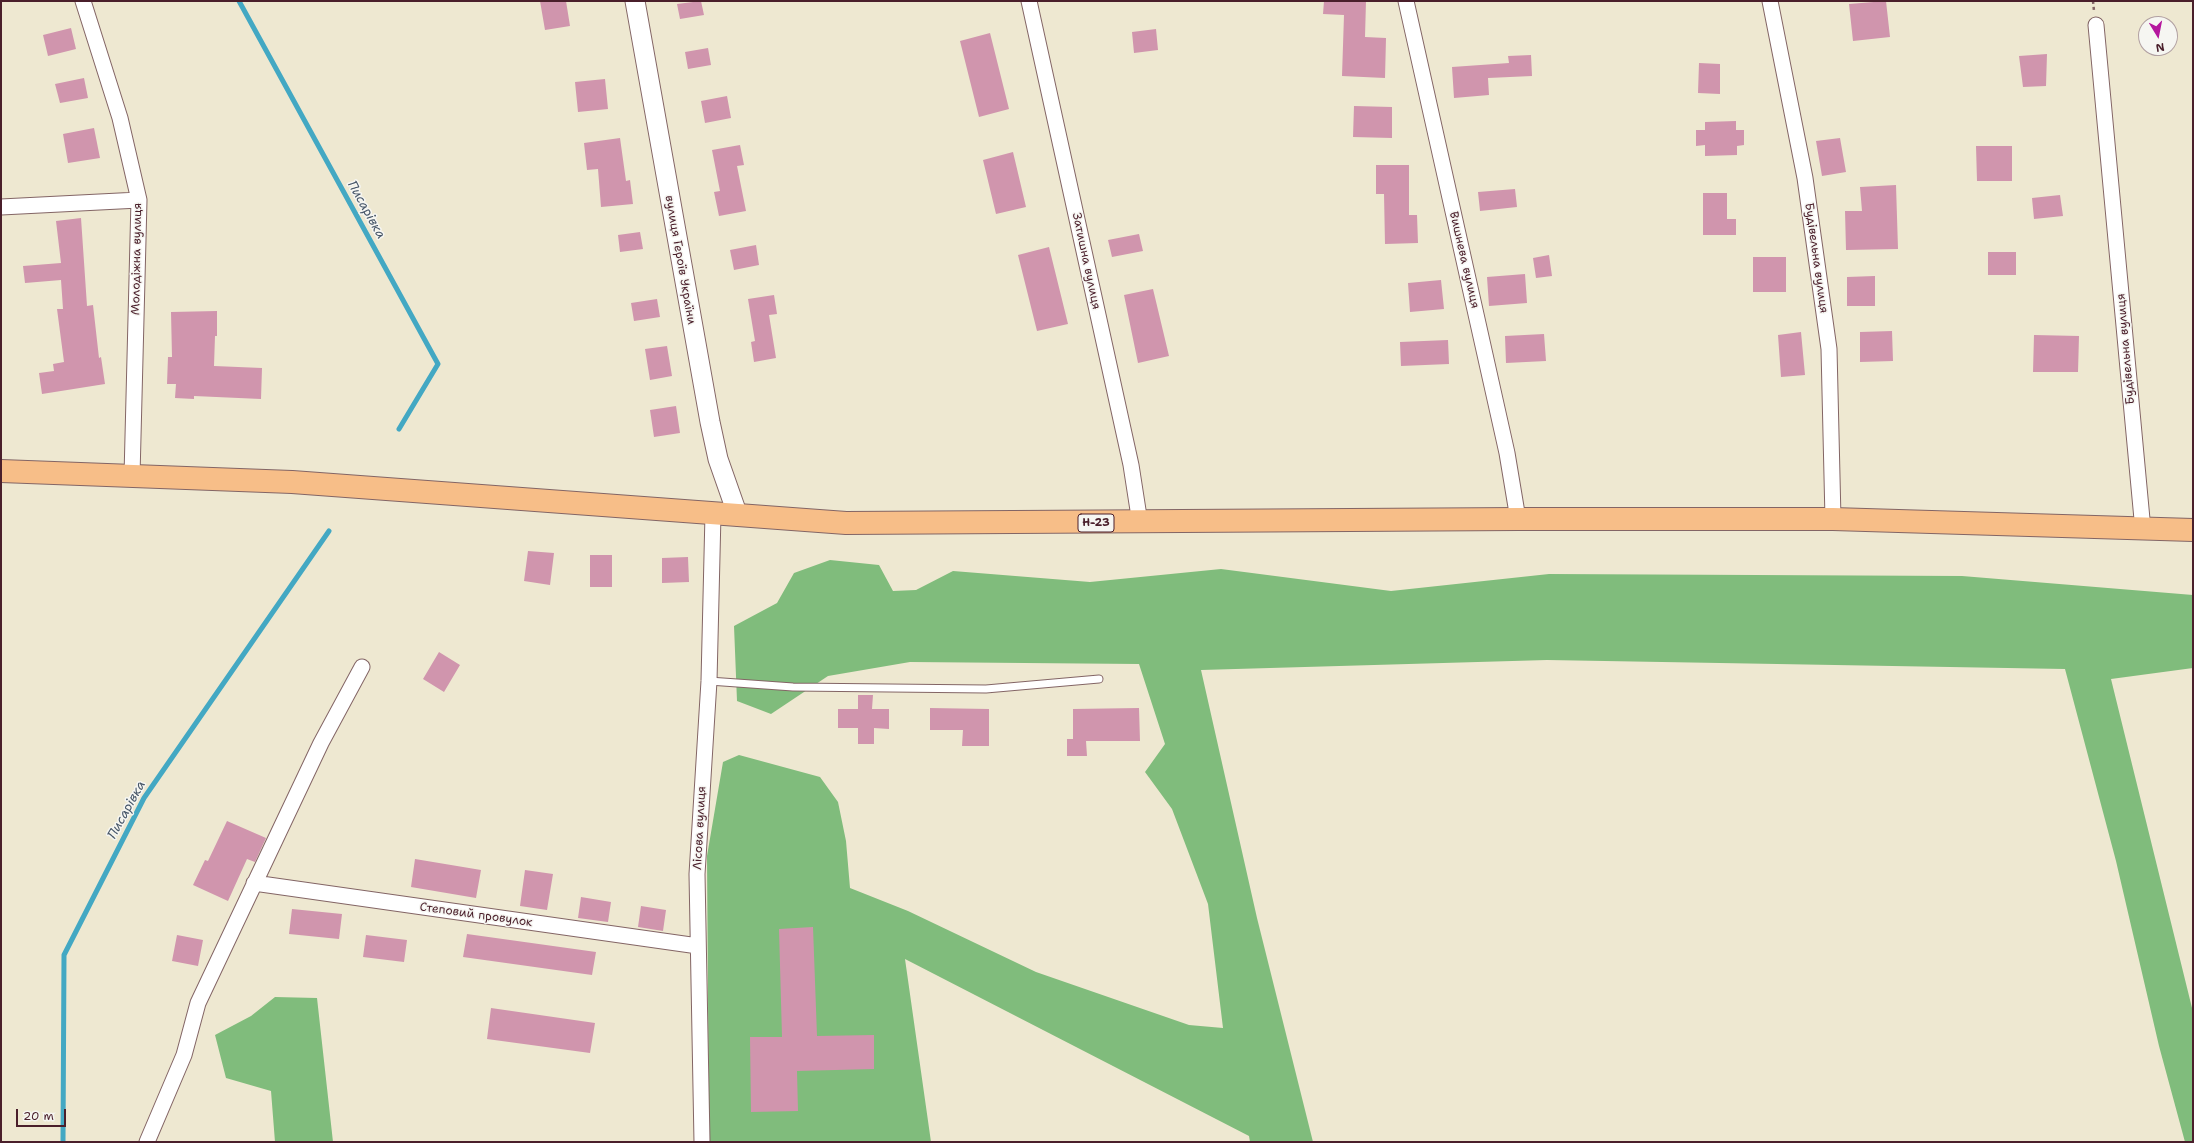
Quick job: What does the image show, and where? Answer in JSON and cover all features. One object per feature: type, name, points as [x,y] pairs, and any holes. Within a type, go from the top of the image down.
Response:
[{"type":"main road","name":"Н-23","points":[[1,471],[292,482],[846,523],[1140,523],[1518,519],[1834,519],[2143,530],[2193,530]]},
{"type":"street","name":"Молодіжна вулиця","points":[[83,1],[120,118],[139,200],[132,476]]},
{"type":"street","name":"вулиця Героїв України","points":[[635,1],[710,422],[718,459],[738,516]]},
{"type":"street","name":"Затишна вулиця","points":[[1029,1],[1131,465],[1140,523]]},
{"type":"street","name":"Вишнева вулиця","points":[[1406,1],[1507,453],[1518,519]]},
{"type":"street","name":"Будівельна вулиця","points":[[1770,1],[1805,178],[1829,349],[1834,519]]},
{"type":"street","name":"Будівельна вулиця","points":[[2096,25],[2143,530]]},
{"type":"street","points":[[1,207],[139,200]]},
{"type":"street","name":"Лісова вулиця","points":[[702,1142],[697,874],[708,681],[712,514]]},
{"type":"street","points":[[147,1142],[184,1055],[198,1002],[321,743],[362,667]]},
{"type":"street","name":"Степовий провулок","points":[[254,883],[698,946]]},
{"type":"lane","points":[[708,681],[793,687],[986,689],[1099,679]]},
{"type":"green space","points":[[830,560],[879,565],[893,591],[916,590],[953,571],[1090,582],[1221,569],[1391,591],[1549,574],[1962,576],[2193,595],[2193,668],[2111,679],[2193,1012],[2193,1142],[2185,1142],[2159,1046],[2116,861],[2065,669],[1547,660],[1201,670],[1257,918],[1313,1142],[1250,1142],[1249,1136],[905,959],[931,1142],[709,1142],[707,856],[723,762],[739,755],[820,777],[838,802],[846,841],[850,888],[908,911],[1036,972],[1189,1025],[1223,1028],[1208,904],[1172,809],[1145,772],[1165,744],[1139,664],[910,662],[828,676],[771,714],[737,701],[734,626],[777,603],[794,573]]},
{"type":"green space","points":[[275,997],[317,998],[333,1142],[275,1142],[271,1091],[226,1078],[215,1035],[251,1016]]},
{"type":"building","points":[[540,1],[566,1],[570,26],[545,30]]},
{"type":"building","points":[[701,1],[704,15],[680,19],[677,4]]},
{"type":"building","points":[[1324,1],[1366,1],[1365,37],[1386,38],[1385,78],[1342,76],[1344,15],[1323,14]]},
{"type":"building","points":[[1886,1],[1890,37],[1853,41],[1849,4]]},
{"type":"building","points":[[71,28],[76,49],[48,56],[43,35]]},
{"type":"building","points":[[1156,29],[1158,50],[1134,53],[1132,32]]},
{"type":"building","points":[[990,33],[1009,109],[979,117],[960,41]]},
{"type":"building","points":[[708,48],[711,65],[688,69],[685,52]]},
{"type":"building","points":[[2047,54],[2046,86],[2023,87],[2019,56]]},
{"type":"building","points":[[1531,55],[1532,76],[1488,78],[1489,95],[1454,98],[1452,67],[1509,63],[1508,56]]},
{"type":"building","points":[[1699,63],[1720,64],[1720,94],[1698,93]]},
{"type":"building","points":[[84,78],[88,98],[60,103],[55,84]]},
{"type":"building","points":[[605,79],[608,109],[578,112],[575,82]]},
{"type":"building","points":[[727,96],[731,118],[705,123],[701,101]]},
{"type":"building","points":[[1354,106],[1392,107],[1392,138],[1353,137]]},
{"type":"building","points":[[1736,121],[1736,130],[1744,130],[1744,145],[1737,146],[1737,155],[1705,156],[1705,145],[1696,146],[1696,130],[1705,130],[1705,122]]},
{"type":"building","points":[[94,128],[100,158],[68,163],[63,134]]},
{"type":"building","points":[[620,138],[626,181],[630,180],[633,204],[601,207],[598,169],[587,170],[584,143]]},
{"type":"building","points":[[1840,138],[1846,172],[1822,176],[1816,141]]},
{"type":"building","points":[[740,145],[744,165],[737,166],[746,211],[719,216],[714,192],[720,191],[712,150]]},
{"type":"building","points":[[1976,146],[2012,146],[2012,181],[1977,181]]},
{"type":"building","points":[[1013,152],[1026,207],[996,214],[983,160]]},
{"type":"building","points":[[1376,165],[1409,165],[1409,215],[1417,215],[1418,243],[1385,244],[1384,194],[1376,194]]},
{"type":"building","points":[[1896,185],[1898,249],[1846,250],[1845,211],[1862,211],[1860,187]]},
{"type":"building","points":[[1515,189],[1517,207],[1480,211],[1478,192]]},
{"type":"building","points":[[1703,193],[1727,193],[1727,219],[1736,219],[1736,235],[1703,235]]},
{"type":"building","points":[[2060,195],[2063,216],[2034,219],[2032,198]]},
{"type":"building","points":[[81,218],[87,306],[93,305],[99,358],[101,357],[105,384],[42,394],[39,373],[54,371],[53,364],[64,362],[57,309],[63,309],[61,280],[25,283],[23,266],[61,263],[56,221]]},
{"type":"building","points":[[640,232],[643,249],[620,252],[618,235]]},
{"type":"building","points":[[1139,234],[1143,251],[1112,257],[1108,240]]},
{"type":"building","points":[[756,245],[759,265],[734,270],[730,250]]},
{"type":"building","points":[[1049,247],[1068,324],[1037,331],[1018,255]]},
{"type":"building","points":[[1988,252],[2016,252],[2016,275],[1988,275]]},
{"type":"building","points":[[1549,255],[1552,276],[1536,278],[1533,258]]},
{"type":"building","points":[[1753,257],[1786,257],[1786,292],[1753,292]]},
{"type":"building","points":[[1525,274],[1527,303],[1489,306],[1487,277]]},
{"type":"building","points":[[1875,276],[1875,306],[1847,306],[1847,277]]},
{"type":"building","points":[[1441,280],[1444,309],[1410,312],[1408,283]]},
{"type":"building","points":[[1153,289],[1169,356],[1138,363],[1124,295]]},
{"type":"building","points":[[774,295],[777,314],[769,315],[776,358],[754,362],[751,342],[755,341],[748,299]]},
{"type":"building","points":[[657,299],[660,317],[634,321],[631,303]]},
{"type":"building","points":[[217,311],[217,336],[215,336],[214,366],[262,368],[261,399],[194,396],[194,399],[175,398],[176,384],[167,384],[168,357],[172,357],[171,312]]},
{"type":"building","points":[[1892,331],[1893,361],[1860,362],[1860,332]]},
{"type":"building","points":[[1801,332],[1805,375],[1781,377],[1778,335]]},
{"type":"building","points":[[1544,334],[1546,361],[1506,363],[1505,336]]},
{"type":"building","points":[[2034,335],[2079,336],[2078,372],[2033,372]]},
{"type":"building","points":[[1448,340],[1449,364],[1401,366],[1400,342]]},
{"type":"building","points":[[667,346],[672,376],[650,380],[645,349]]},
{"type":"building","points":[[676,406],[680,433],[654,437],[650,410]]},
{"type":"building","points":[[528,551],[554,553],[550,585],[524,581]]},
{"type":"building","points":[[590,555],[612,555],[612,587],[590,587]]},
{"type":"building","points":[[688,557],[689,582],[662,583],[662,558]]},
{"type":"building","points":[[439,652],[460,665],[444,692],[423,679]]},
{"type":"building","points":[[858,695],[873,695],[872,709],[889,709],[889,729],[874,728],[874,744],[858,744],[858,728],[838,728],[838,709],[858,709]]},
{"type":"building","points":[[930,708],[989,709],[989,746],[962,746],[963,730],[930,730]]},
{"type":"building","points":[[1139,708],[1140,741],[1086,741],[1087,756],[1067,756],[1067,739],[1073,739],[1073,709]]},
{"type":"building","points":[[227,821],[266,838],[255,862],[247,859],[228,901],[193,885],[205,860],[208,861]]},
{"type":"building","points":[[415,859],[481,870],[476,898],[411,887]]},
{"type":"building","points":[[525,870],[553,874],[547,910],[520,906]]},
{"type":"building","points":[[581,897],[611,902],[608,922],[578,918]]},
{"type":"building","points":[[641,906],[666,910],[663,931],[638,927]]},
{"type":"building","points":[[292,909],[342,914],[339,939],[289,934]]},
{"type":"building","points":[[813,927],[817,1036],[874,1035],[874,1069],[797,1071],[798,1111],[751,1112],[750,1037],[782,1037],[779,929]]},
{"type":"building","points":[[467,934],[596,952],[592,975],[463,957]]},
{"type":"building","points":[[177,935],[203,940],[198,966],[172,961]]},
{"type":"building","points":[[366,935],[407,940],[404,962],[363,957]]},
{"type":"building","points":[[491,1008],[595,1023],[590,1053],[487,1039]]},
{"type":"waterway","name":"Писарівка","points":[[239,1],[438,364],[399,429]]},
{"type":"waterway","name":"Писарівка","points":[[63,1142],[64,955],[144,798],[329,531]]}]
